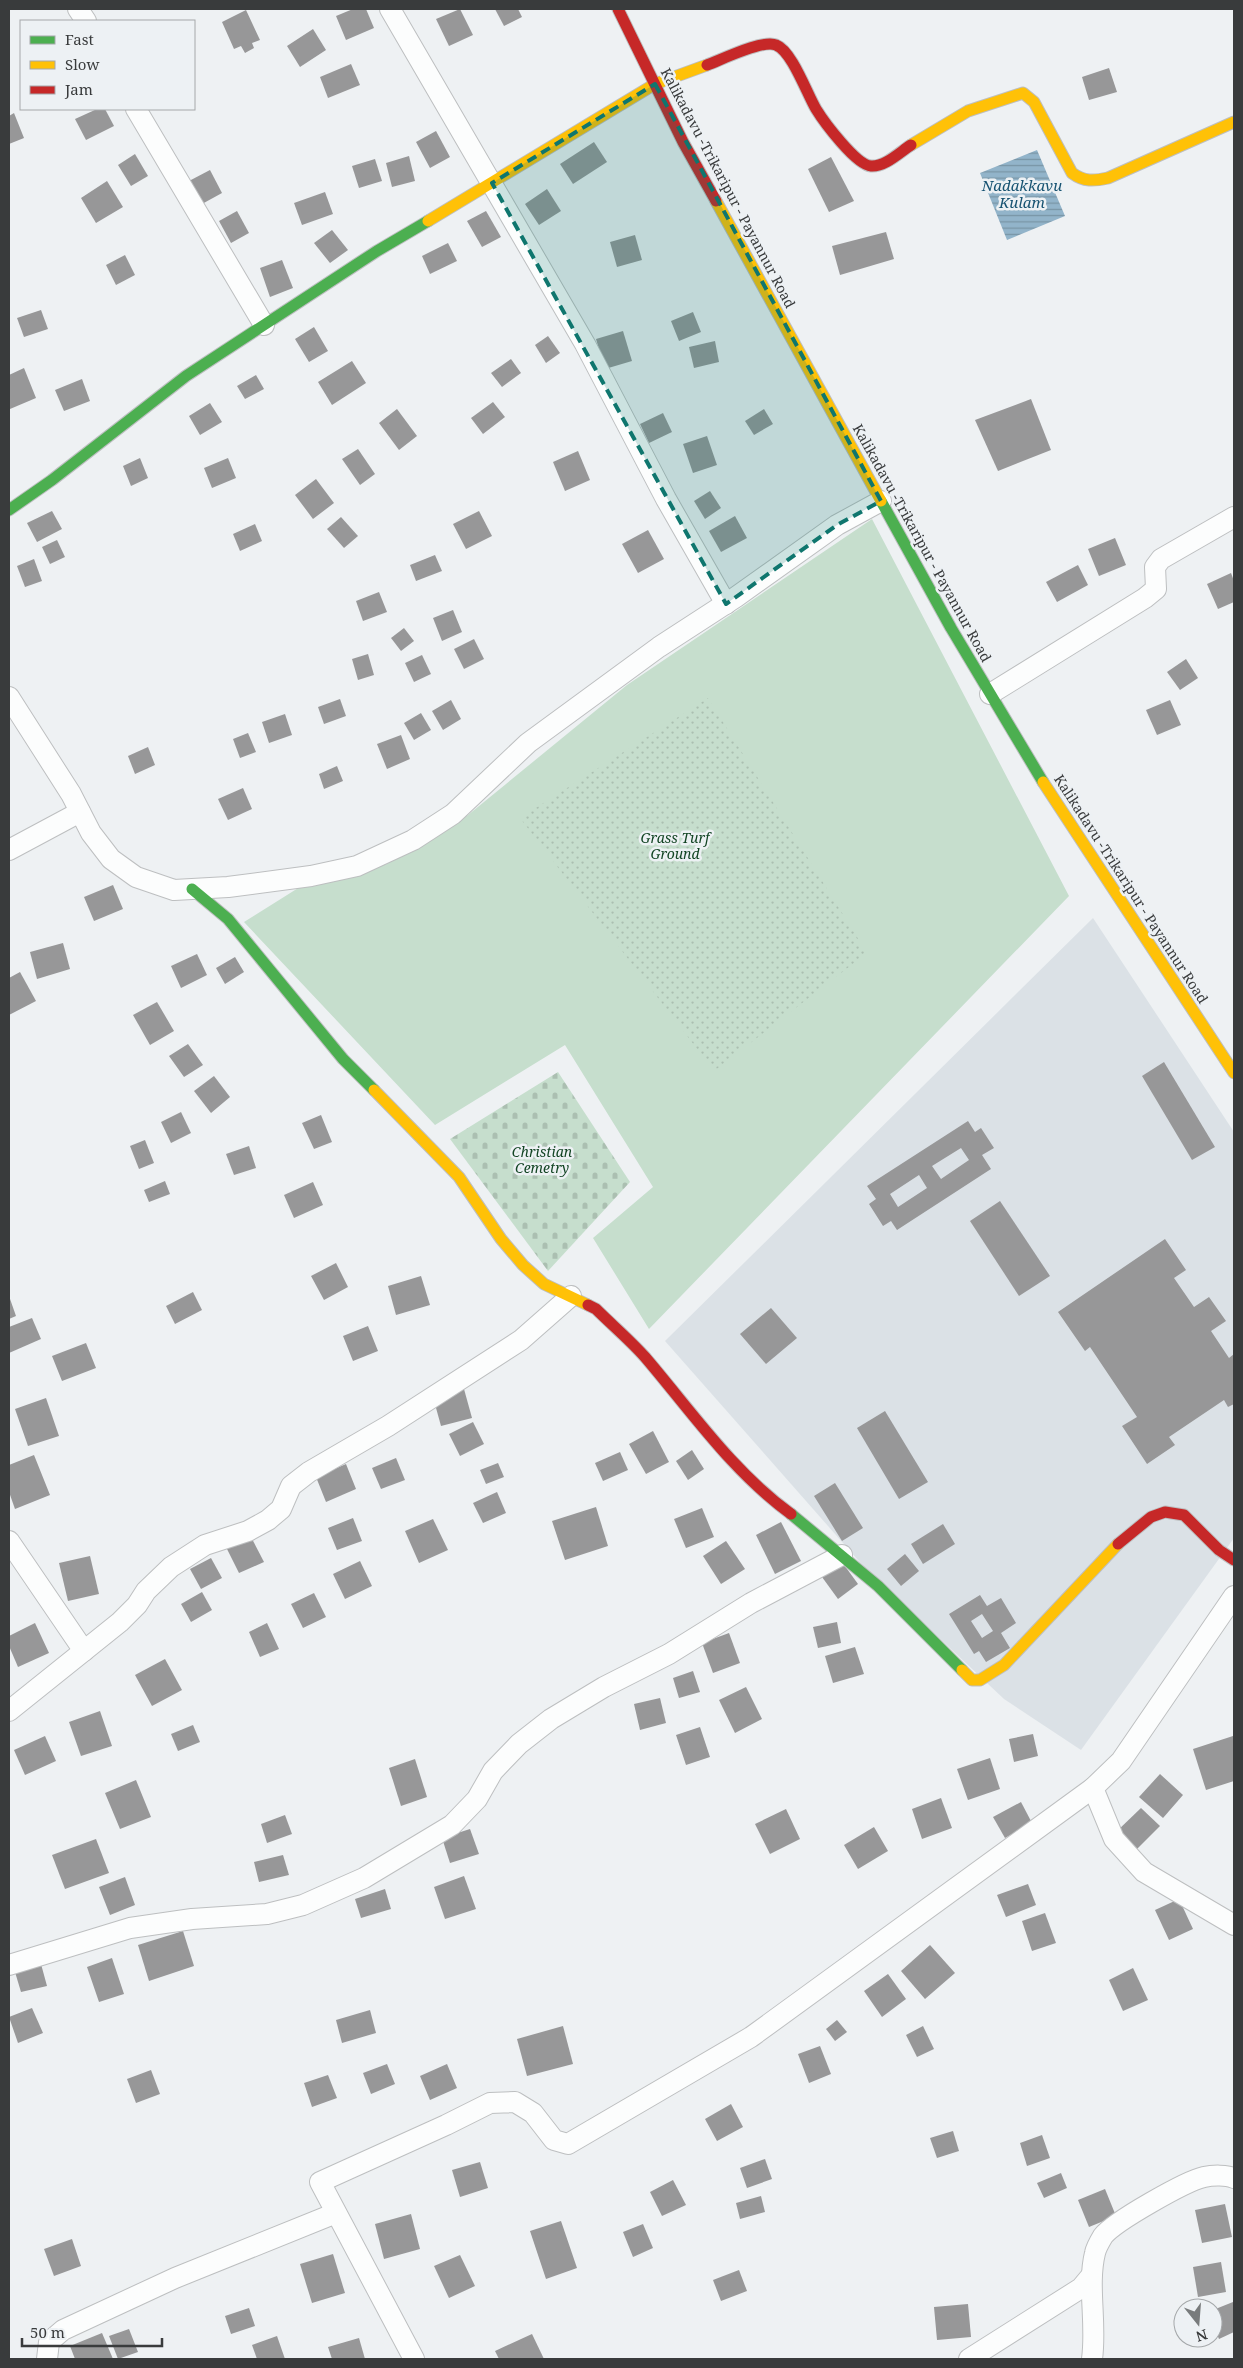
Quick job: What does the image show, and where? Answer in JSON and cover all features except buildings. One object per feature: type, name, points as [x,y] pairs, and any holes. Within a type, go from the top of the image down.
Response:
[{"type":"street","points":[[78,9],[85,20]]},
{"type":"street","points":[[390,9],[585,344],[666,499],[726,604]]},
{"type":"street","name":"Kalikadavu -Trikaripur - Payannur Road","points":[[618,9],[683,142],[881,502],[990,694],[1025,754],[1234,1073]]},
{"type":"street","points":[[9,510],[52,480],[186,376],[377,251],[492,184],[655,84],[764,44],[774,44],[785,51],[817,110],[857,160],[871,166],[888,161],[926,134],[968,111],[1024,93],[1034,102],[1072,173],[1082,180],[1095,181],[1108,178],[1234,122]]},
{"type":"street","points":[[137,110],[264,325]]},
{"type":"street","points":[[9,697],[91,833],[112,859],[136,877],[174,890],[228,887],[311,876],[357,866],[413,840],[453,814],[528,742],[659,648],[726,604],[837,526],[881,502]]},
{"type":"street","points":[[990,694],[1145,598],[1156,589],[1155,567],[1162,559],[1234,517]]},
{"type":"street","points":[[9,850],[80,812]]},
{"type":"street","points":[[192,889],[228,919],[343,1059],[459,1177],[501,1239],[523,1265],[544,1284],[596,1309],[644,1356],[719,1449],[762,1494],[842,1555],[878,1586],[972,1680],[980,1680],[1004,1665],[1117,1545],[1151,1517],[1165,1512],[1184,1515],[1219,1550],[1234,1560]]},
{"type":"street","points":[[9,1711],[120,1622],[137,1605],[146,1591],[171,1567],[205,1545],[248,1531],[268,1520],[281,1508],[291,1486],[309,1472],[388,1426],[521,1340],[571,1296]]},
{"type":"street","points":[[9,1541],[84,1651]]},
{"type":"street","points":[[9,1965],[130,1928],[192,1919],[267,1914],[303,1904],[364,1878],[452,1825],[477,1799],[492,1771],[519,1744],[551,1719],[604,1687],[668,1654],[751,1603],[842,1555]]},
{"type":"street","points":[[414,2359],[320,2182],[490,2103],[515,2102],[533,2113],[554,2140],[568,2144],[752,2036],[1094,1788],[1121,1761],[1234,1596]]},
{"type":"street","points":[[1094,1788],[1114,1839],[1144,1872],[1234,1925]]},
{"type":"street","points":[[1092,2359],[1095,2325],[1091,2276],[1095,2251],[1104,2235],[1133,2214],[1187,2183],[1205,2177],[1230,2176],[1234,2178]]},
{"type":"street","points":[[47,2359],[49,2342],[63,2330],[174,2278],[336,2213]]},
{"type":"street","points":[[968,2359],[1081,2288],[1091,2276]]},
{"type":"highlighted area","points":[[655,84],[881,501],[837,525],[726,604],[492,183]]},
{"type":"shaded area","points":[[1093,918],[1234,1132],[1234,1538],[1081,1750],[1004,1699],[865,1568],[665,1341]]},
{"type":"green space","points":[[872,519],[1069,896],[649,1329],[593,1238],[653,1187],[565,1045],[435,1125],[244,922],[303,885],[387,864],[468,815],[627,685]]},
{"type":"green space","name":"Grass Turf Ground","points":[[708,698],[867,953],[714,1071],[520,818]]},
{"type":"green space","name":"Christian Cemetry","points":[[558,1072],[630,1182],[548,1271],[450,1139]]},
{"type":"water","name":"Nadakkavu Kulam","points":[[1037,150],[1065,216],[1007,240],[980,173]]},
{"type":"traffic: fast","points":[[9,510],[52,480],[186,376],[377,251],[428,221]]},
{"type":"traffic: fast","points":[[881,501],[951,628],[1043,782]]},
{"type":"traffic: fast","points":[[192,889],[228,919],[343,1059],[374,1090]]},
{"type":"traffic: fast","points":[[791,1514],[878,1586],[962,1670]]},
{"type":"traffic: slow","points":[[428,221],[655,84],[707,65]]},
{"type":"traffic: slow","points":[[911,145],[968,111],[1023,93],[1034,102],[1072,173],[1081,178],[1094,180],[1108,178],[1234,122]]},
{"type":"traffic: slow","points":[[716,201],[881,501]]},
{"type":"traffic: slow","points":[[1043,782],[1234,1073]]},
{"type":"traffic: slow","points":[[374,1090],[459,1177],[501,1239],[523,1265],[544,1284],[588,1305]]},
{"type":"traffic: slow","points":[[962,1670],[972,1680],[980,1680],[1004,1665],[1118,1544]]},
{"type":"traffic: jam","points":[[618,9],[683,142],[716,201]]},
{"type":"traffic: jam","points":[[707,65],[752,47],[776,45],[788,55],[820,115],[849,151],[865,164],[876,166],[887,162],[911,145]]},
{"type":"traffic: jam","points":[[588,1305],[596,1309],[639,1351],[731,1460],[791,1514]]},
{"type":"traffic: jam","points":[[1118,1544],[1151,1517],[1165,1512],[1184,1515],[1219,1550],[1234,1560]]}]
